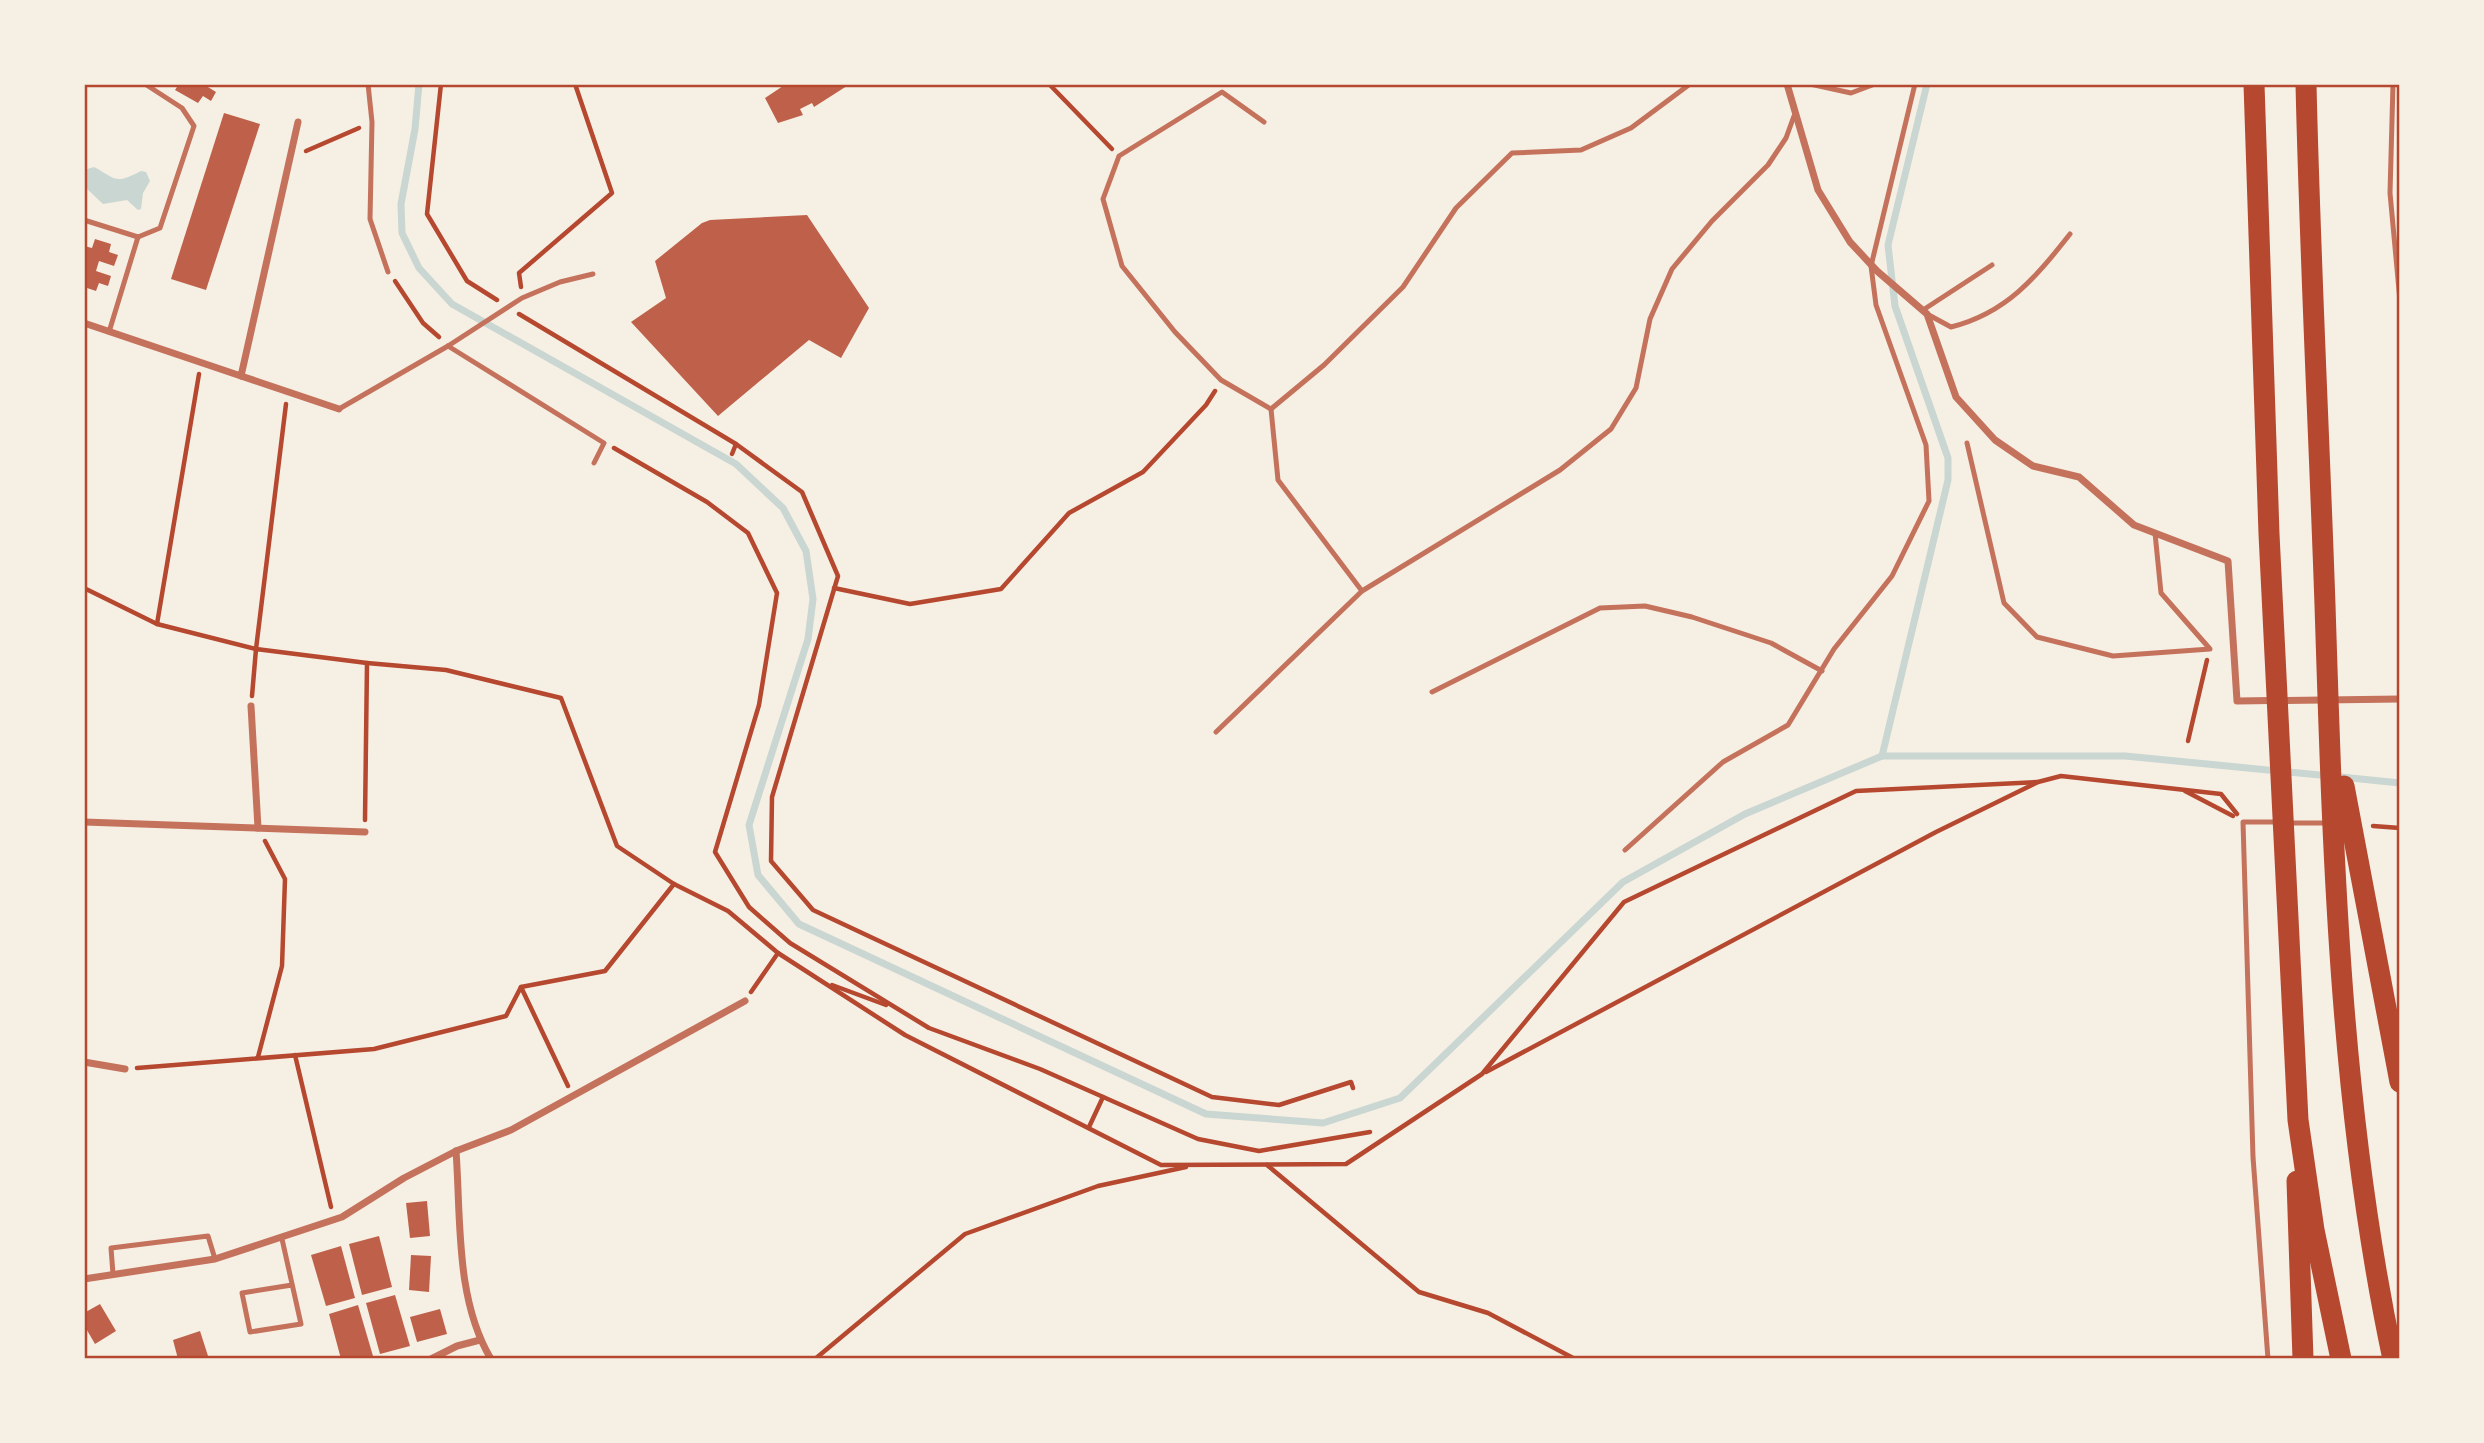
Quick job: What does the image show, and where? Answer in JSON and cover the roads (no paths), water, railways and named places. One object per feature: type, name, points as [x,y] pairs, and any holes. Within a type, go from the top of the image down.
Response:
[{"type":"highway","points":[[2254,84],[2269,534],[2298,1119],[2296,1233],[2303,1359]]},
{"type":"highway","points":[[2306,84],[2328,698],[2345,850],[2347,1072],[2367,1220],[2393,1357]]},
{"type":"highway","points":[[2345,850],[2400,1082]]},
{"type":"highway","points":[[2298,1119],[2314,1230],[2341,1359]]},
{"type":"street","points":[[1787,84],[1794,116],[1818,190],[1850,242],[1874,268],[1925,312],[1956,397],[1995,440],[2033,466],[2079,477],[2134,525],[2228,561],[2237,701],[2400,699]]},
{"type":"street","points":[[241,376],[298,122]]},
{"type":"street","points":[[84,323],[339,409]]},
{"type":"street","points":[[251,706],[258,828]]},
{"type":"street","points":[[84,822],[365,832]]},
{"type":"street","points":[[84,1279],[215,1258],[282,1239],[334,1220],[456,1151],[512,1130],[745,1001]]},
{"type":"street","points":[[84,1062],[125,1069]]},
{"type":"street","points":[[456,1151],[466,1286],[480,1340],[491,1359]]},
{"type":"street","points":[[431,1359],[457,1346],[480,1340]]},
{"type":"lane","points":[[84,220],[138,237],[160,228],[194,126],[182,108],[145,84]]},
{"type":"lane","points":[[368,84],[372,122],[370,219],[388,272]]},
{"type":"lane","points":[[1271,409],[1324,365],[1404,287],[1456,208],[1513,153],[1581,150],[1631,128],[1690,84]]},
{"type":"lane","points":[[1810,84],[1852,93],[1875,84]]},
{"type":"lane","points":[[1625,850],[1723,762],[1788,726],[1834,649],[1892,576],[1929,501],[1926,445],[1876,305],[1874,268],[1915,84]]},
{"type":"lane","points":[[2393,84],[2390,193],[2400,301]]},
{"type":"lane","points":[[1264,122],[1222,92],[1119,156],[1103,199],[1122,265],[1175,332],[1221,380],[1271,409]]},
{"type":"lane","points":[[1216,732],[1362,592],[1560,470],[1611,429],[1636,388],[1650,319],[1672,269],[1712,222],[1768,165],[1786,138],[1794,116]]},
{"type":"lane","points":[[1992,265],[1925,312],[1951,327],[1976,321],[2032,283],[2070,234]]},
{"type":"lane","points":[[109,332],[138,237]]},
{"type":"lane","points":[[339,409],[371,388],[448,346],[522,298],[559,282],[593,274]]},
{"type":"lane","points":[[448,346],[604,443],[594,463]]},
{"type":"lane","points":[[1271,409],[1278,480],[1362,592]]},
{"type":"lane","points":[[1967,443],[2004,603],[2037,637],[2113,656],[2210,649],[2161,593],[2155,533]]},
{"type":"lane","points":[[1432,692],[1600,608],[1645,606],[1692,617],[1771,643],[1822,671]]},
{"type":"lane","points":[[2268,1359],[2253,1157],[2243,822],[2344,824]]},
{"type":"lane","points":[[113,1274],[111,1248],[208,1236],[215,1258]]},
{"type":"lane","points":[[282,1239],[301,1324],[250,1332],[242,1293],[292,1285]]},
{"type":"waterway","points":[[419,84],[415,129],[401,204],[402,233],[419,268],[452,304],[736,464],[783,508],[806,551],[813,599],[808,639],[749,825],[758,875],[799,924],[1206,1114],[1323,1123],[1400,1098],[1623,882],[1745,814],[1882,756],[2125,756],[2330,776]]},
{"type":"waterway","points":[[1882,756],[1948,480],[1948,458],[1895,306],[1888,245],[1927,84]]},
{"type":"waterway","points":[[2341,777],[2400,783]]}]
